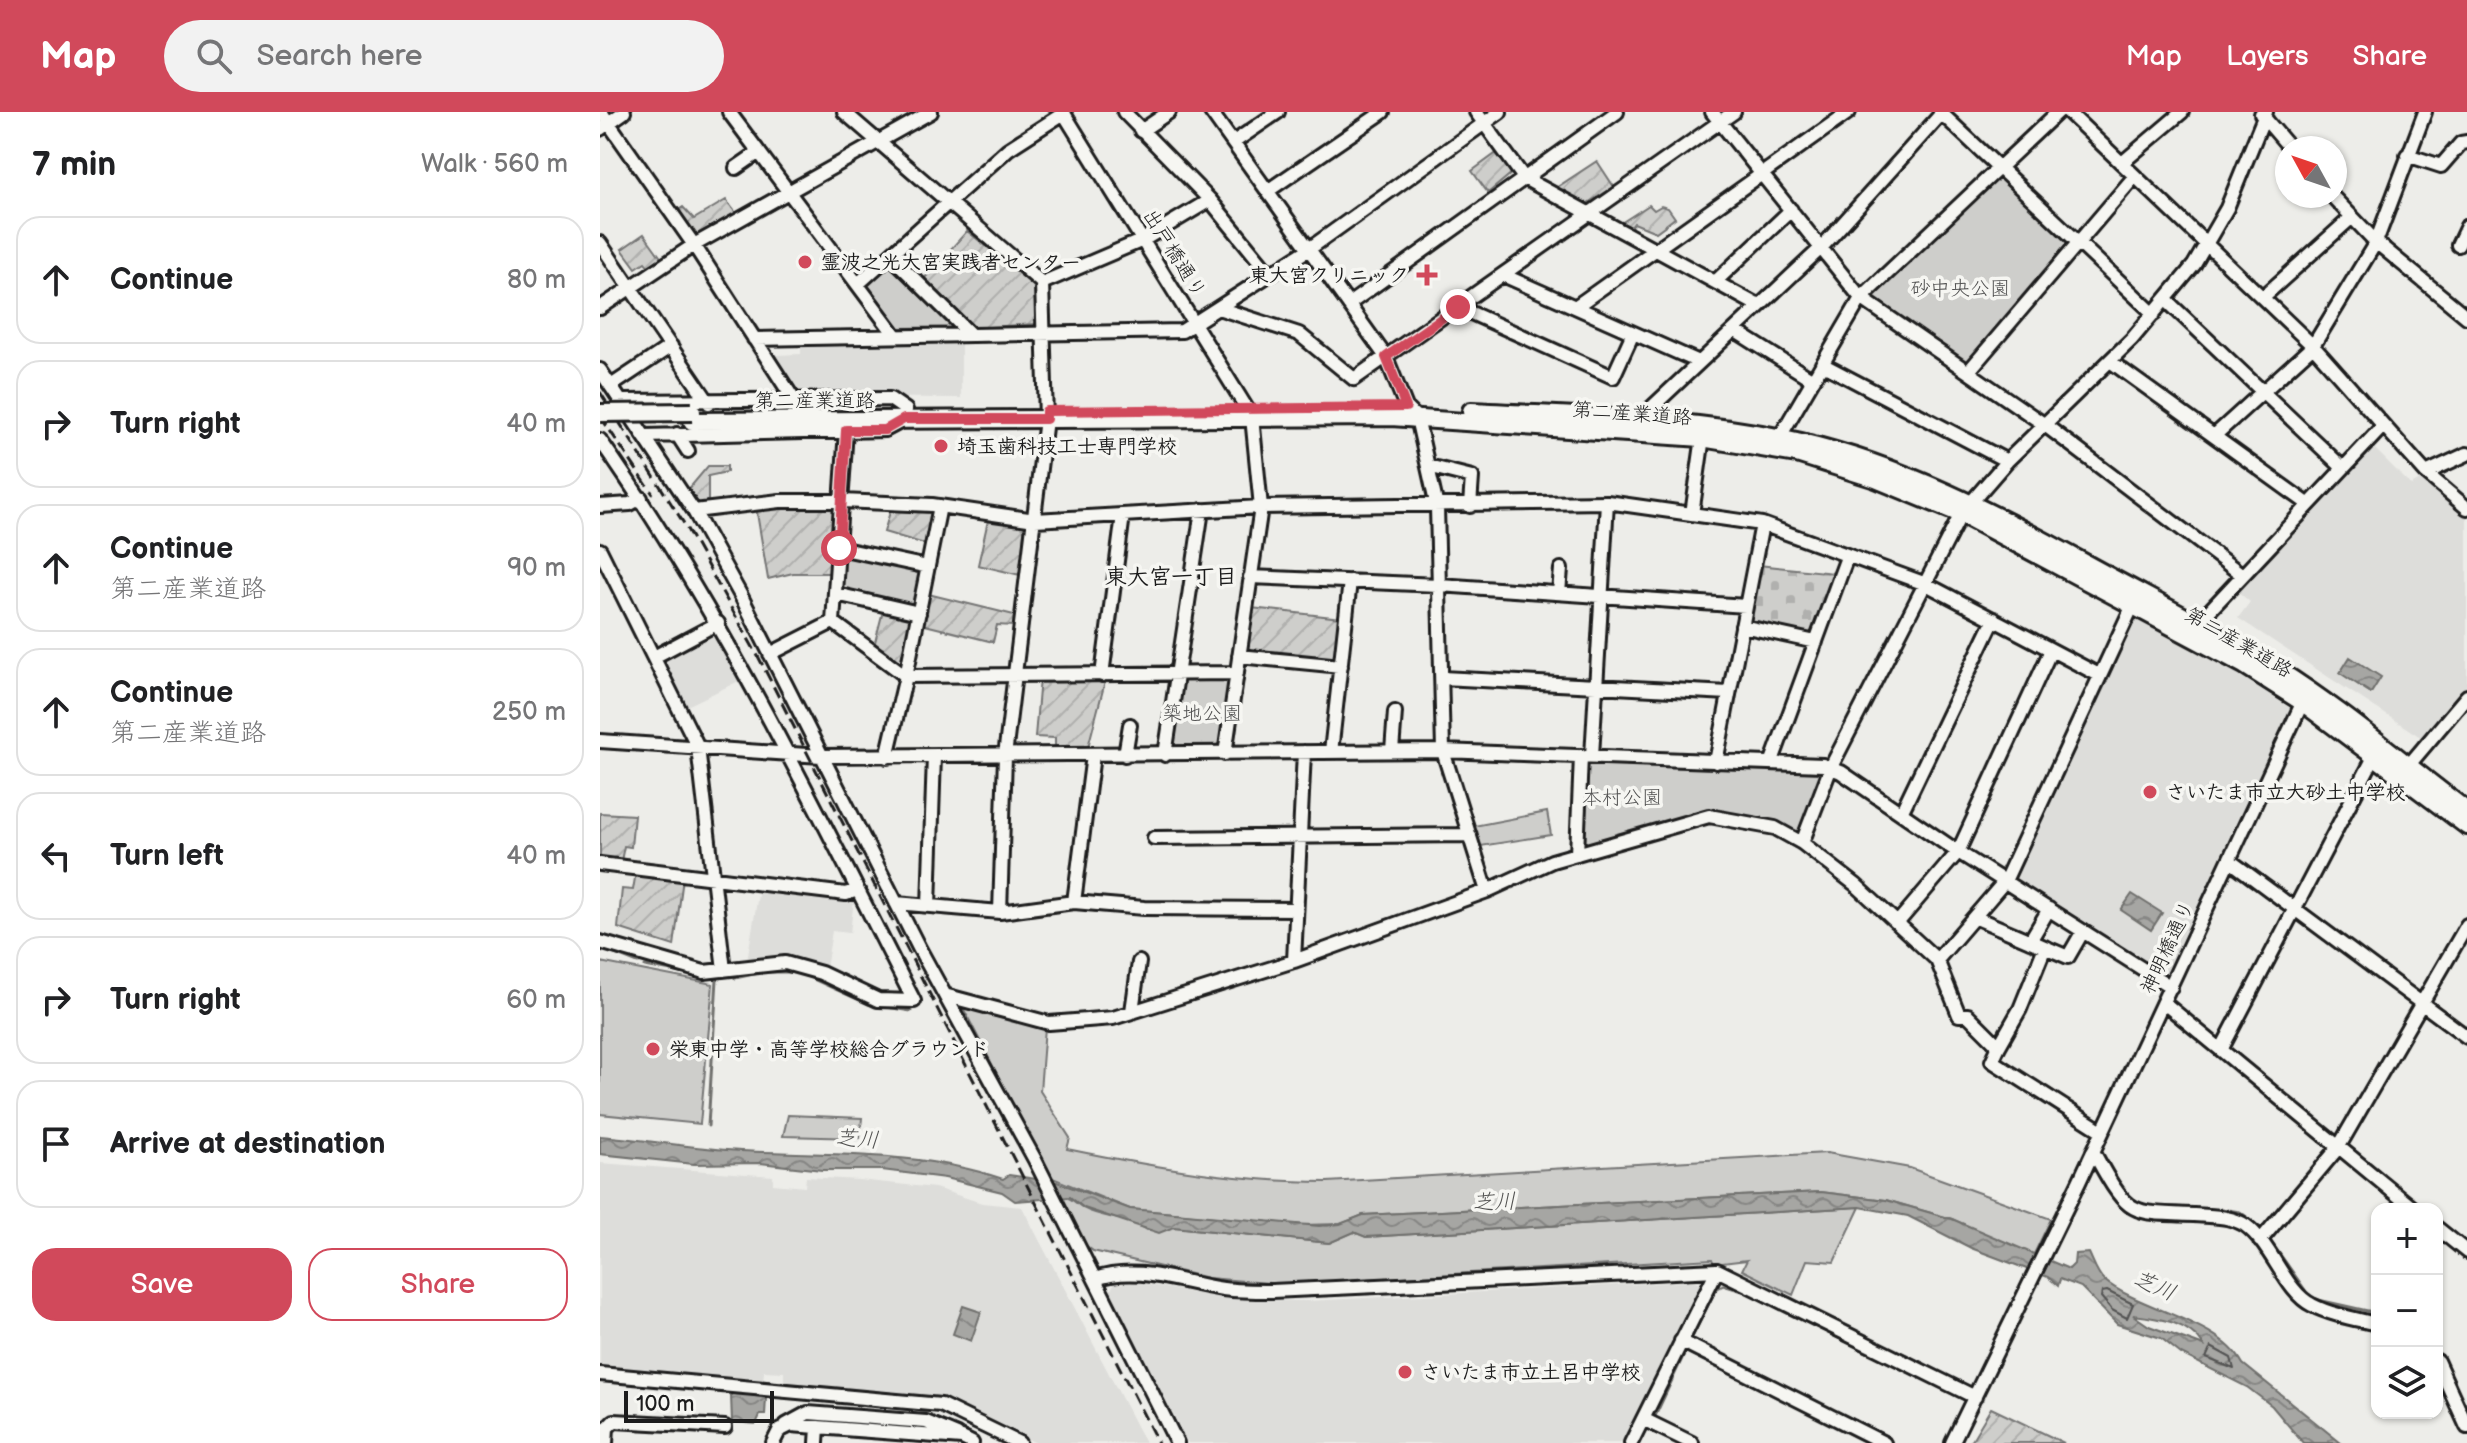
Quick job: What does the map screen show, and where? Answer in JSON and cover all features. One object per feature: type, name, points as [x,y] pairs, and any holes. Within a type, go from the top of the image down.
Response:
[{"type":"main road","points":[[600,413],[692,416]]},
{"type":"main road","name":"第二産業道路","points":[[692,416],[1412,413],[1703,432],[1776,443],[1881,466],[2197,624],[2408,766],[2467,811]]},
{"type":"main road","points":[[600,422],[692,416]]},
{"type":"main road","name":"第二産業道路","points":[[1965,509],[2133,605],[2306,696],[2374,757],[2467,826]]},
{"type":"street","points":[[624,112],[603,121],[694,245],[794,400]]},
{"type":"street","points":[[729,112],[896,336]]},
{"type":"street","points":[[844,112],[946,204],[1042,283],[1046,415],[1005,756],[1000,912]]},
{"type":"street","points":[[600,308],[694,245],[931,112]]},
{"type":"street","points":[[1124,112],[1210,200],[1270,274]]},
{"type":"street","points":[[1141,131],[1169,112]]},
{"type":"street","points":[[1211,112],[1386,357],[1412,413],[1437,507],[1443,751],[1487,891]]},
{"type":"street","points":[[1234,142],[1278,112]]},
{"type":"street","points":[[1269,190],[1383,112]]},
{"type":"street","points":[[754,339],[1182,331],[1309,249],[1480,118],[1500,112]]},
{"type":"street","points":[[1349,304],[1617,112]]},
{"type":"street","points":[[1218,308],[1299,334],[1354,379],[1589,213],[1716,117],[1734,112]]},
{"type":"street","points":[[1575,307],[1849,112]]},
{"type":"street","points":[[1776,443],[1861,298],[2058,112]]},
{"type":"street","points":[[2068,112],[2313,346],[2383,426],[2392,431],[2426,473],[2467,508]]},
{"type":"street","points":[[2122,163],[2182,112]]},
{"type":"street","points":[[2214,436],[2313,346],[2376,242],[2425,112]]},
{"type":"street","points":[[858,284],[1008,149],[1063,113]]},
{"type":"street","name":"出戸橋通り","points":[[1063,113],[1250,413]]},
{"type":"street","points":[[1642,427],[1699,362],[1821,248],[1941,113],[2154,314]]},
{"type":"street","points":[[2263,114],[2280,136]]},
{"type":"street","points":[[1802,843],[1831,767],[1965,509],[2007,461],[2110,361],[2166,300],[2207,245],[2237,184],[2263,114]]},
{"type":"street","points":[[1716,117],[1861,298],[2045,425],[2241,574]]},
{"type":"street","points":[[1480,118],[1524,178],[1759,306]]},
{"type":"street","points":[[2407,155],[2441,166],[2461,143],[2467,142]]},
{"type":"street","points":[[736,168],[759,152]]},
{"type":"street","points":[[1968,372],[2135,176]]},
{"type":"street","points":[[1042,283],[1143,240],[1210,200]]},
{"type":"street","points":[[2342,208],[2376,242],[2467,317]]},
{"type":"street","points":[[1715,282],[1791,210]]},
{"type":"street","points":[[2263,297],[2351,218]]},
{"type":"street","points":[[2458,245],[2467,226]]},
{"type":"street","points":[[600,243],[709,403]]},
{"type":"street","points":[[891,256],[970,334]]},
{"type":"street","points":[[1503,275],[1699,362]]},
{"type":"street","points":[[2166,300],[2343,468]]},
{"type":"street","points":[[1458,307],[1613,377],[1633,333]]},
{"type":"street","points":[[1734,330],[1813,380]]},
{"type":"street","points":[[611,386],[671,346]]},
{"type":"street","points":[[2110,361],[2308,504]]},
{"type":"street","points":[[1822,364],[2007,461]]},
{"type":"street","points":[[600,370],[694,511],[896,903],[1040,1169],[1177,1443]]},
{"type":"street","points":[[622,401],[709,403],[890,399],[905,415],[885,430],[645,436]]},
{"type":"street","points":[[1225,754],[1261,507],[1250,413]]},
{"type":"street","points":[[2197,624],[2383,426]]},
{"type":"street","points":[[833,622],[846,430]]},
{"type":"street","points":[[1692,514],[1703,432]]},
{"type":"street","points":[[677,434],[688,451]]},
{"type":"street","points":[[600,440],[641,498],[718,623],[914,1001],[878,1000],[821,973],[785,963],[704,972],[600,942]]},
{"type":"street","points":[[2426,473],[2467,454]]},
{"type":"street","points":[[1428,466],[1472,477],[1470,506]]},
{"type":"street","points":[[600,506],[630,504],[641,498]]},
{"type":"street","points":[[694,511],[780,501],[842,501],[940,506],[1035,520],[1261,507],[1437,507],[1607,502],[1762,524],[1926,584],[2099,675]]},
{"type":"street","points":[[1577,854],[1596,686],[1607,502]]},
{"type":"street","points":[[887,757],[940,506]]},
{"type":"street","points":[[1165,755],[1202,510]]},
{"type":"street","points":[[1102,675],[1123,515]]},
{"type":"street","points":[[1716,762],[1762,524]]},
{"type":"street","points":[[839,548],[928,567]]},
{"type":"street","points":[[600,550],[698,747],[724,970]]},
{"type":"street","points":[[1772,761],[1847,557]]},
{"type":"street","points":[[1559,593],[1561,569]]},
{"type":"street","points":[[600,584],[612,575]]},
{"type":"street","points":[[1250,577],[1439,585],[1746,606]]},
{"type":"street","points":[[1331,752],[1350,581]]},
{"type":"street","points":[[836,594],[919,613]]},
{"type":"street","points":[[1937,960],[2005,881],[2133,605]]},
{"type":"street","points":[[1902,811],[1994,619]]},
{"type":"street","points":[[770,654],[833,622]]},
{"type":"street","points":[[833,622],[906,676],[1237,673]]},
{"type":"street","points":[[654,657],[718,623]]},
{"type":"street","points":[[1742,626],[1816,642]]},
{"type":"street","points":[[1899,921],[1958,852],[2051,650]]},
{"type":"street","points":[[1239,656],[1341,666]]},
{"type":"street","points":[[1442,678],[1729,693]]},
{"type":"street","name":"神明橋通り","points":[[1975,1397],[2306,696]]},
{"type":"street","points":[[2408,766],[2467,696]]},
{"type":"street","points":[[1392,751],[1395,712]]},
{"type":"street","points":[[1125,755],[1130,725]]},
{"type":"street","points":[[600,741],[821,756],[1443,751],[1716,762],[1772,761],[1831,767],[2171,987]]},
{"type":"street","points":[[1294,961],[1304,752]]},
{"type":"street","points":[[1074,902],[1093,755]]},
{"type":"street","points":[[929,906],[934,756]]},
{"type":"street","points":[[2221,1050],[2374,757]]},
{"type":"street","points":[[948,996],[1049,1023],[1113,1018],[1294,961],[1487,891],[1552,861],[1709,816],[1775,828],[1802,843],[1899,921],[1937,960],[1959,1015],[1968,1015],[1999,1046]]},
{"type":"street","points":[[1154,838],[1470,835]]},
{"type":"street","points":[[2229,860],[2467,1037]]},
{"type":"street","points":[[600,864],[846,894],[857,890]]},
{"type":"street","points":[[896,903],[1000,912],[1074,902],[1144,908],[1296,909]]},
{"type":"street","points":[[2030,941],[2049,909]]},
{"type":"street","points":[[1974,917],[2068,957],[2083,931]]},
{"type":"street","points":[[2260,1241],[2338,1148],[2467,925]]},
{"type":"street","points":[[2045,947],[2020,1009],[1992,1061],[2102,1131]]},
{"type":"street","points":[[1132,1011],[1139,962]]},
{"type":"street","points":[[2163,1002],[2407,1203]]},
{"type":"street","points":[[2093,1151],[2117,1195],[2134,1210],[2152,1215],[2225,1217],[2244,1224],[2306,1301],[2371,1322]]},
{"type":"street","points":[[2443,1233],[2467,1252]]},
{"type":"street","points":[[1095,1279],[1122,1272],[1138,1273],[1222,1288],[1272,1291],[1717,1270],[1975,1397],[1952,1443]]},
{"type":"street","points":[[1631,1443],[1717,1270]]},
{"type":"street","points":[[1681,1341],[1884,1443]]},
{"type":"street","points":[[600,1374],[941,1405],[1019,1443]]},
{"type":"street","points":[[2443,1374],[2467,1427]]},
{"type":"street","points":[[773,1443],[784,1427],[808,1413],[926,1422],[967,1441]]},
{"type":"street","points":[[1643,1419],[1692,1443]]},
{"type":"street","points":[[606,1443],[607,1428],[614,1421],[725,1427]]},
{"type":"street","points":[[784,1427],[818,1427],[875,1437],[967,1441]]},
{"type":"street","points":[[817,1443],[818,1427]]},
{"type":"street","points":[[844,1443],[852,1434]]},
{"type":"shaded area","points":[[801,340],[961,341],[961,398],[802,397],[776,355],[801,354]]},
{"type":"shaded area","points":[[2374,448],[2411,485],[2422,479],[2467,516],[2467,685],[2425,740],[2238,618],[2250,602],[2236,590]]},
{"type":"shaded area","name":"さいたま市立大砂土中学校","points":[[2132,617],[2217,661],[2290,708],[2166,973],[2010,877]]},
{"type":"shaded area","points":[[717,633],[743,679],[687,706],[662,661]]},
{"type":"shaded area","points":[[759,889],[854,899],[850,933],[832,931],[826,969],[788,957],[747,961]]},
{"type":"shaded area","points":[[600,1163],[773,1176],[773,1184],[805,1187],[806,1177],[859,1180],[935,1188],[982,1203],[1022,1207],[1145,1443],[1036,1443],[947,1398],[784,1386],[784,1372],[764,1371],[763,1384],[600,1369]]},
{"type":"shaded area","name":"さいたま市立土呂中学校","points":[[1696,1281],[1701,1287],[1623,1443],[1188,1443],[1110,1291],[1114,1284],[1134,1282],[1228,1299],[1307,1301]]},
{"type":"green space","points":[[1498,152],[1513,172],[1488,193],[1472,171]]},
{"type":"green space","points":[[1597,161],[1614,187],[1586,204],[1556,188]]},
{"type":"green space","name":"砂中央公園","points":[[1996,173],[2071,244],[1967,366],[1870,297]]},
{"type":"green space","points":[[726,200],[736,213],[694,236],[677,211],[683,207],[694,219]]},
{"type":"green space","points":[[1649,205],[1654,210],[1661,206],[1668,208],[1675,218],[1656,232],[1634,223],[1631,227],[1621,223]]},
{"type":"green space","points":[[967,231],[1034,284],[1036,324],[974,328],[923,280]]},
{"type":"green space","points":[[644,234],[662,259],[649,267],[645,262],[636,268],[622,249]]},
{"type":"green space","points":[[889,261],[956,327],[899,328],[866,283]]},
{"type":"green space","points":[[708,466],[727,466],[727,472],[708,476],[708,504],[699,506],[687,491]]},
{"type":"green space","points":[[892,505],[935,509],[928,545],[884,532]]},
{"type":"green space","points":[[837,506],[832,573],[793,573],[768,579],[756,507]]},
{"type":"green space","points":[[989,516],[1025,522],[1020,575],[978,565]]},
{"type":"green space","points":[[843,551],[923,570],[914,607],[840,590]]},
{"type":"green space","points":[[1758,565],[1835,573],[1813,633],[1809,635],[1750,622],[1748,618]]},
{"type":"green space","points":[[928,594],[1014,615],[1013,626],[997,625],[993,642],[921,624]]},
{"type":"green space","points":[[884,607],[913,615],[900,663],[874,646]]},
{"type":"green space","points":[[1251,608],[1341,618],[1336,662],[1246,651]]},
{"type":"green space","points":[[1040,678],[1106,678],[1088,747],[1055,746],[1055,738],[1035,737]]},
{"type":"green space","name":"築地公園","points":[[1232,678],[1220,749],[1172,748],[1182,679]]},
{"type":"green space","name":"本村公園","points":[[1585,761],[1824,770],[1798,835],[1774,823],[1711,810],[1582,845]]},
{"type":"green space","points":[[1547,812],[1551,835],[1481,846],[1474,826]]},
{"type":"green space","points":[[600,813],[634,815],[631,847],[624,846],[621,861],[600,858]]},
{"type":"green space","points":[[636,872],[683,878],[674,946],[618,928],[622,889],[633,890]]},
{"type":"green space","name":"栄東中学・高等学校総合グラウンド","points":[[600,962],[713,984],[700,1124],[600,1114]]},
{"type":"green space","points":[[960,1002],[1045,1027],[1040,1091],[1070,1138],[1067,1149],[1100,1156],[1229,1176],[1327,1182],[1827,1153],[1910,1168],[2051,1219],[2033,1256],[1952,1219],[1886,1200],[1821,1192],[1363,1215],[1341,1224],[1300,1225],[1130,1209],[1050,1177]]},
{"type":"green space","points":[[788,1115],[862,1118],[860,1138],[783,1136]]},
{"type":"green space","points":[[1060,1196],[1091,1212],[1147,1230],[1174,1227],[1329,1243],[1354,1232],[1366,1237],[1860,1207],[1834,1262],[1807,1260],[1793,1295],[1742,1270],[1747,1260],[1714,1264],[1712,1259],[1281,1284],[1208,1278],[1093,1251],[1084,1244]]},
{"type":"green space","points":[[1991,1408],[2064,1443],[1970,1443]]},
{"type":"water","points":[[2350,657],[2381,677],[2371,693],[2340,673]]},
{"type":"water","points":[[2132,894],[2162,913],[2151,930],[2121,910]]},
{"type":"water","points":[[600,1136],[741,1151],[906,1159],[939,1163],[1003,1179],[1009,1175],[1057,1182],[1130,1209],[1319,1226],[1340,1224],[1363,1215],[1821,1192],[1886,1200],[1952,1219],[2069,1269],[2074,1264],[2075,1254],[2089,1253],[2104,1280],[2138,1300],[2216,1337],[2232,1349],[2243,1364],[2341,1443],[2303,1443],[2272,1406],[2247,1387],[2181,1354],[2161,1338],[2117,1324],[2081,1287],[2060,1279],[2058,1286],[2048,1277],[1971,1248],[1908,1216],[1860,1207],[1366,1237],[1354,1232],[1329,1243],[1174,1227],[1159,1233],[1084,1208],[1070,1197],[1015,1201],[1002,1192],[945,1178],[882,1170],[822,1170],[760,1163],[694,1164],[600,1154]],"holes":[[[2133,1315],[2182,1326],[2204,1346],[2149,1326]]]},
{"type":"water","points":[[963,1306],[981,1312],[971,1341],[953,1334]]},
{"type":"water","points":[[734,1392],[766,1398],[765,1415],[760,1415],[756,1424],[732,1422],[731,1395]]},
{"type":"waterway","points":[[600,948],[638,963]]},
{"type":"waterway","points":[[645,966],[693,975]]},
{"type":"waterway","points":[[735,978],[763,972],[791,972]]},
{"type":"waterway","points":[[802,974],[868,1004],[911,1011]]},
{"type":"waterway","points":[[708,977],[717,979],[708,1126]]},
{"type":"waterway","points":[[2186,1209],[2206,1209]]},
{"type":"waterway","points":[[2221,1209],[2240,1212],[2263,1230]]},
{"type":"waterway","points":[[2269,1239],[2305,1290]]},
{"type":"waterway","points":[[1692,1337],[1716,1289],[1723,1285],[1746,1292],[1867,1352]]},
{"type":"waterway","points":[[2314,1299],[2371,1312]]},
{"type":"waterway","points":[[1655,1416],[1685,1352]]},
{"type":"waterway","points":[[2452,1379],[2467,1411]]},
{"type":"waterway","points":[[1639,1443],[1646,1428]]},
{"type":"railway","points":[[600,392],[683,522],[759,658],[1158,1443]]},
{"type":"railway","points":[[600,416],[653,494]]},
{"type":"place","name":"霊波之光大宮実践者センター","points":[[805,262]]},
{"type":"place","name":"東大宮クリニック","points":[[1427,275]]},
{"type":"place","name":"埼玉歯科技工士専門学校","points":[[941,446]]},
{"type":"place","name":"さいたま市立大砂土中学校","points":[[2150,792]]},
{"type":"place","name":"栄東中学・高等学校総合グラウンド","points":[[653,1049]]},
{"type":"place","name":"さいたま市立土呂中学校","points":[[1405,1372]]},
{"type":"district","name":"東大宮一丁目","points":[[1171,576]]},
{"type":"route","points":[[839,548],[846,430],[885,430],[904,419],[1046,419],[1046,411],[1406,407],[1386,357],[1458,307]]},
{"type":"water label","name":"芝川","points":[[857,1138]]},
{"type":"water label","name":"芝川","points":[[1494,1201]]},
{"type":"water label","name":"芝川","points":[[2155,1285]]}]
